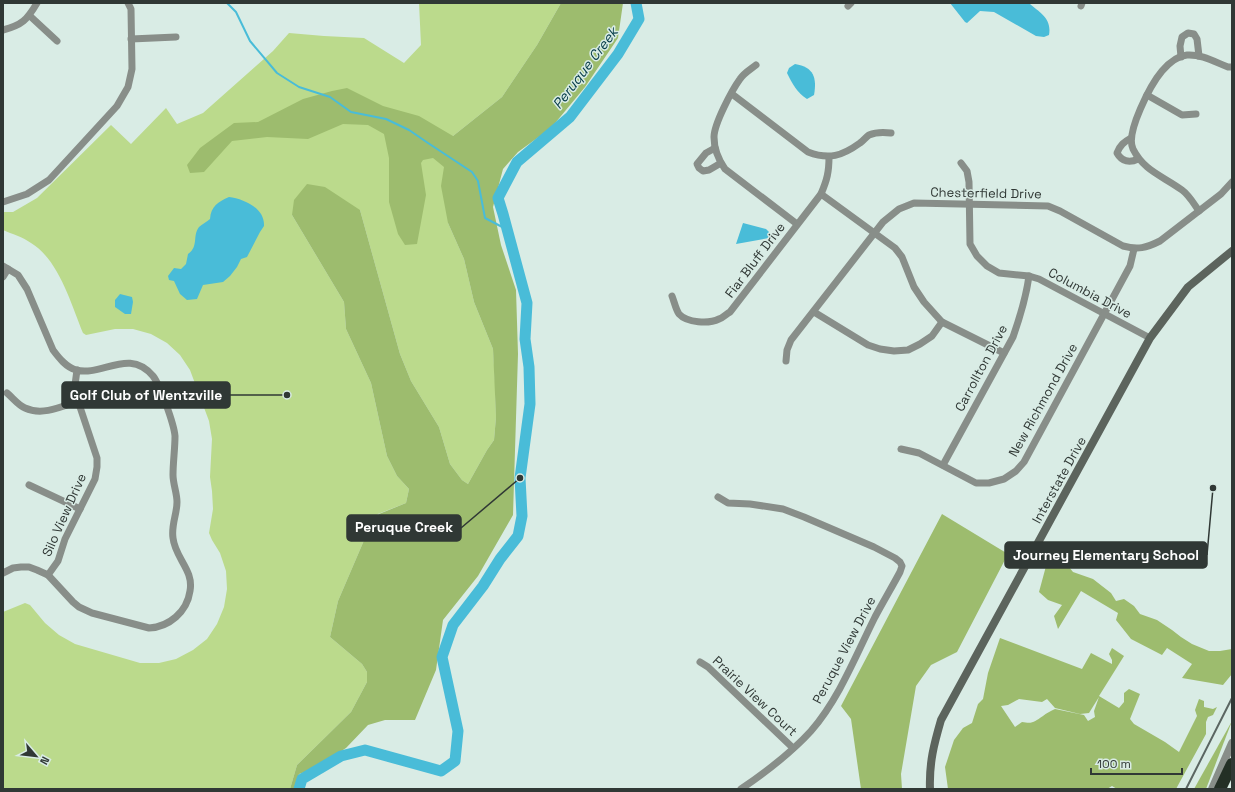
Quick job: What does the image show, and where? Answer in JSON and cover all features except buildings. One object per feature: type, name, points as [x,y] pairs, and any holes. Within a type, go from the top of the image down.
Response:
[{"type":"highway","points":[[1220,789],[1232,764]]},
{"type":"main road","name":"Interstate Drive","points":[[930,789],[930,764],[941,720],[1150,338],[1188,287],[1232,251]]},
{"type":"street","points":[[3,30],[16,26],[30,16],[37,3]]},
{"type":"street","points":[[3,202],[27,194],[49,180],[117,106],[128,87],[132,69],[130,9],[128,3]]},
{"type":"street","points":[[30,16],[57,40]]},
{"type":"street","points":[[1181,57],[1180,46],[1182,37],[1188,33],[1194,34],[1197,39],[1199,56]]},
{"type":"street","points":[[131,40],[176,37]]},
{"type":"street","points":[[1199,211],[1183,190],[1148,170],[1138,159],[1132,147],[1131,133],[1135,120],[1147,95],[1161,72],[1173,60],[1186,55],[1199,56],[1228,67],[1232,67]]},
{"type":"street","points":[[756,65],[741,78],[716,124],[714,137],[715,148],[718,159],[725,169],[797,224]]},
{"type":"street","points":[[732,94],[808,152],[818,156],[829,157],[839,155],[848,151],[870,135],[880,132],[891,133]]},
{"type":"street","points":[[1147,95],[1182,115],[1196,114]]},
{"type":"street","points":[[1131,138],[1124,142],[1117,153],[1119,158],[1124,161],[1138,159]]},
{"type":"street","points":[[715,148],[706,154],[697,164],[699,168],[704,171],[709,170],[721,163]]},
{"type":"street","name":"Fiar Bluff Drive","points":[[672,296],[679,314],[687,319],[707,322],[719,320],[730,312],[821,194],[829,172],[829,157]]},
{"type":"street","name":"Columbia Drive","points":[[961,163],[967,172],[969,182],[970,244],[977,256],[987,266],[999,273],[1029,276],[1039,279],[1150,338]]},
{"type":"street","points":[[1134,249],[1149,247],[1160,241],[1221,194],[1232,182]]},
{"type":"street","points":[[821,194],[895,248],[902,257],[914,287],[924,302],[942,322],[1004,353]]},
{"type":"street","name":"Chesterfield Drive","points":[[786,361],[787,350],[792,340],[874,233],[883,222],[899,209],[914,203],[1048,206],[1060,211],[1123,246],[1134,249]]},
{"type":"street","name":"New Richmond Drive","points":[[901,449],[919,453],[976,483],[989,483],[1004,479],[1016,471],[1024,462],[1130,266],[1134,249]]},
{"type":"street","points":[[3,277],[6,268],[18,275],[27,290],[53,350],[58,358],[65,363],[77,370],[94,370],[119,363],[133,364],[145,369],[153,376],[160,387],[174,433],[173,476],[177,502],[172,529],[173,539],[177,553],[189,573],[191,583],[185,606],[175,619],[157,628],[149,628],[92,613],[79,607],[48,575],[29,567],[13,568],[3,573]]},
{"type":"street","name":"Carrollton Drive","points":[[943,465],[1013,337],[1026,298],[1029,276]]},
{"type":"street","points":[[814,312],[868,345],[894,351],[908,350],[920,344],[932,336],[942,322]]},
{"type":"street","name":"Silo View Drive","points":[[48,575],[58,562],[65,539],[95,479],[97,467],[97,458],[78,401],[75,386],[77,370]]},
{"type":"street","points":[[8,394],[24,408],[37,411],[51,410],[78,401]]},
{"type":"street","points":[[29,485],[80,509]]},
{"type":"street","name":"Peruque View Drive","points":[[718,497],[728,503],[750,504],[783,509],[874,547],[895,558],[902,566],[836,694],[811,730],[770,769],[741,789]]},
{"type":"street","name":"Prairie View Court","points":[[700,662],[708,667],[793,748]]},
{"type":"street","points":[[1212,789],[1232,743]]},
{"type":"green space","points":[[419,3],[561,3],[537,45],[502,97],[453,136],[448,223],[464,259],[474,302],[493,349],[495,382],[496,417],[494,440],[468,484],[462,480],[450,464],[439,427],[411,381],[400,354],[360,210],[292,215],[344,302],[346,329],[371,383],[387,456],[397,476],[409,489],[406,503],[378,514],[368,531],[338,601],[330,637],[362,664],[367,672],[367,682],[351,712],[297,765],[290,789],[3,789],[3,612],[25,603],[30,605],[45,623],[59,635],[75,644],[140,663],[159,663],[176,659],[193,650],[207,639],[217,624],[224,607],[227,589],[226,571],[220,553],[209,533],[213,509],[210,477],[212,439],[209,421],[190,370],[180,355],[167,343],[151,334],[133,329],[115,329],[86,335],[83,333],[69,296],[57,271],[41,251],[28,241],[3,230],[3,212],[13,212],[37,198],[111,125],[131,144],[166,108],[177,124],[203,113],[273,51],[289,33],[364,38],[404,63],[421,45]]},
{"type":"green space","points":[[561,3],[623,3],[618,38],[585,87],[551,128],[518,152],[503,169],[493,207],[501,245],[516,290],[518,354],[513,515],[478,576],[443,620],[436,670],[415,720],[385,720],[368,725],[346,748],[314,769],[299,774],[295,789],[290,789],[297,765],[351,712],[367,682],[367,672],[362,664],[330,637],[338,601],[368,531],[379,514],[406,503],[409,489],[397,476],[387,456],[371,383],[346,329],[344,302],[292,215],[294,200],[307,184],[325,187],[360,210],[400,354],[411,381],[439,427],[450,464],[462,480],[468,484],[494,440],[496,417],[493,349],[474,302],[464,259],[448,223],[441,186],[444,167],[433,158],[423,160],[421,163],[426,195],[417,244],[405,245],[398,234],[389,202],[389,158],[384,134],[368,125],[343,124],[308,139],[267,137],[232,141],[204,172],[190,173],[187,165],[200,148],[234,123],[258,122],[303,99],[347,88],[383,106],[419,116],[453,136],[502,97],[537,45]]},
{"type":"green space","points":[[942,514],[1008,554],[957,652],[931,665],[916,686],[901,774],[902,789],[861,789],[851,719],[841,706]]},
{"type":"green space","points":[[1049,555],[1059,555],[1073,572],[1093,579],[1111,593],[1116,601],[1124,599],[1134,606],[1140,614],[1157,620],[1192,644],[1209,651],[1232,649],[1232,674],[1223,685],[1182,678],[1192,664],[1167,648],[1162,655],[1131,639],[1116,620],[1118,613],[1081,591],[1058,629],[1054,616],[1062,605],[1048,600],[1039,592]]},
{"type":"green space","points":[[1000,638],[1082,669],[1091,653],[1112,664],[1109,654],[1112,648],[1124,656],[1099,696],[1119,708],[1124,702],[1124,693],[1129,689],[1140,694],[1130,719],[1134,724],[1179,752],[1197,716],[1195,710],[1199,699],[1204,701],[1204,707],[1213,709],[1217,707],[1213,715],[1208,717],[1206,722],[1206,734],[1176,789],[1117,789],[1112,786],[1107,789],[948,789],[945,767],[954,740],[963,728],[972,723],[978,704],[983,699],[988,673]],"holes":[[[1099,697],[1094,711],[1095,717],[1088,721],[1084,715],[1055,709],[1033,722],[1022,722],[1015,727],[1001,706],[1008,705],[1019,699],[1042,702],[1047,699],[1055,708],[1080,714],[1089,713]]]},
{"type":"green space","points":[[1232,721],[1206,789],[1194,789]]},
{"type":"water","points":[[950,3],[1029,3],[1047,20],[1049,24],[1049,35],[1044,37],[1036,36],[994,12],[980,11],[967,23]]},
{"type":"water","points":[[795,64],[801,65],[813,74],[815,83],[814,95],[807,99],[798,91],[787,73],[789,68]]},
{"type":"water","points":[[229,197],[247,202],[257,209],[261,214],[264,226],[247,257],[241,259],[230,276],[223,282],[203,285],[197,299],[187,300],[180,294],[174,281],[169,280],[168,276],[174,268],[181,269],[186,264],[188,254],[193,248],[197,230],[210,219],[212,211],[216,205]]},
{"type":"water","points":[[743,223],[766,229],[769,232],[769,238],[736,244]]},
{"type":"water","points":[[120,294],[132,297],[133,302],[131,314],[125,314],[115,307],[115,300]]},
{"type":"waterway","points":[[227,3],[236,12],[250,41],[277,73],[299,87],[330,97],[351,112],[386,119],[409,130],[472,172],[478,181],[485,218],[508,230]]},
{"type":"waterway","name":"Peruque Creek","points":[[299,789],[302,779],[341,756],[365,750],[441,771],[455,761],[458,731],[442,657],[453,625],[483,586],[500,559],[518,536],[522,516],[520,478],[530,404],[529,367],[525,339],[527,303],[498,198],[517,162],[570,117],[618,54],[639,19],[636,3]]},
{"type":"railway","points":[[1186,789],[1232,698]]},
{"type":"place","name":"Golf Club of Wentzville","points":[[287,395]]},
{"type":"place","name":"Peruque Creek","points":[[520,478]]},
{"type":"place","name":"Journey Elementary School","points":[[1213,488]]}]
